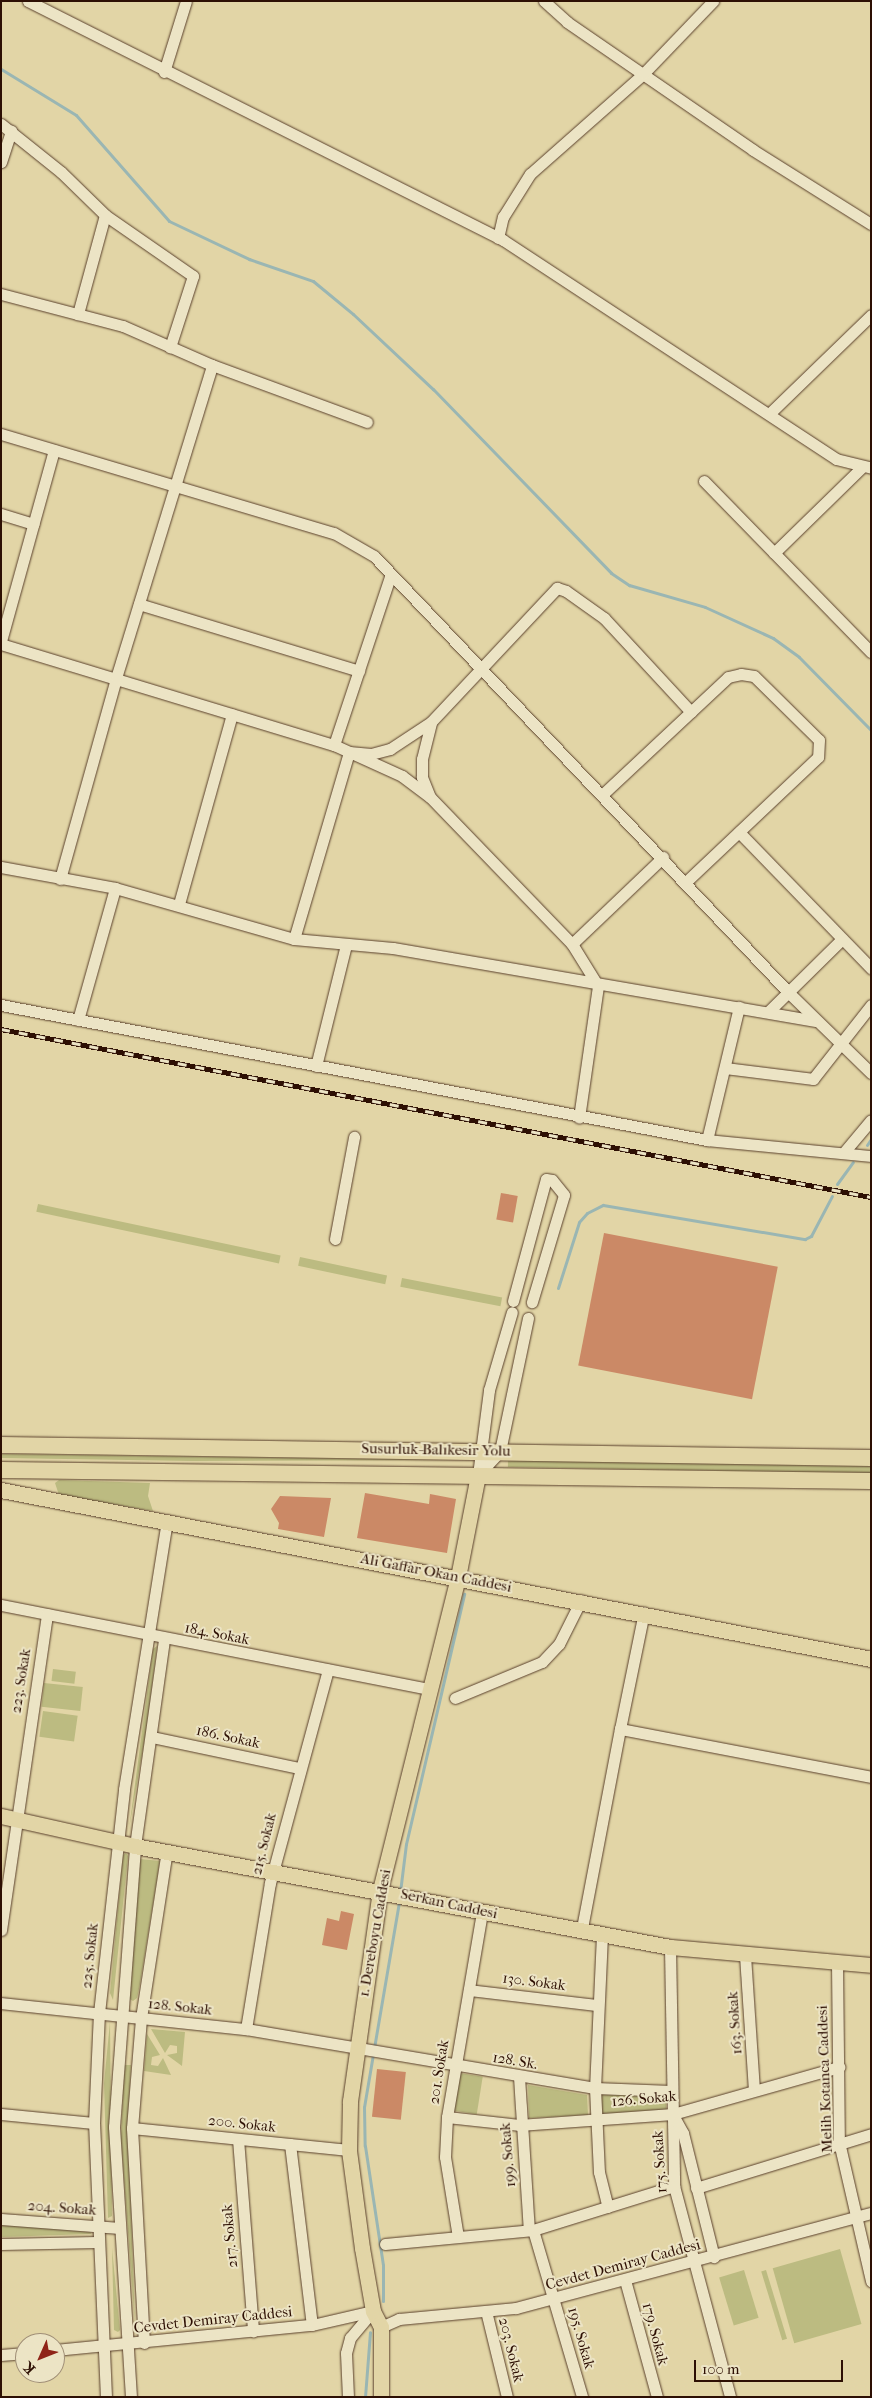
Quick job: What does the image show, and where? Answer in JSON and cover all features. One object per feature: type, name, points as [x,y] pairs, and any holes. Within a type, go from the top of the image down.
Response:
[{"type":"highway","name":"Susurluk-Balıkesir Yolu","points":[[1,1445],[479,1450],[871,1458]]},
{"type":"highway","name":"Susurluk-Balıkesir Yolu","points":[[1,1470],[871,1481]]},
{"type":"main road","name":"1. Dereboyu Caddesi","points":[[381,2397],[381,2327],[373,2311],[349,2150],[369,2049],[380,1890],[428,1689],[458,1576],[478,1475]]},
{"type":"main road","name":"Ali Gaffar Okan Caddesi","points":[[1,1490],[644,1612],[871,1659]]},
{"type":"main road","name":"Serkan Caddesi","points":[[8,1817],[135,1846],[273,1869],[482,1912],[582,1928],[602,1935],[670,1947],[871,1965]]},
{"type":"street","points":[[28,1],[164,72],[498,238],[770,413],[836,459],[867,467]]},
{"type":"street","points":[[164,72],[186,1]]},
{"type":"street","points":[[544,1],[567,22],[644,73],[753,150],[871,224]]},
{"type":"street","points":[[498,238],[503,217],[530,174],[644,73],[713,1]]},
{"type":"street","points":[[1,124],[61,172],[105,215],[194,276],[170,347]]},
{"type":"street","points":[[1,162],[11,131]]},
{"type":"street","points":[[78,314],[105,215]]},
{"type":"street","points":[[1,294],[123,326],[212,365],[367,422]]},
{"type":"street","points":[[770,413],[871,314]]},
{"type":"street","points":[[60,878],[116,678],[212,365]]},
{"type":"street","points":[[1,434],[334,534],[374,556],[603,794],[788,992],[871,1073]]},
{"type":"street","points":[[54,450],[1,642],[334,744],[402,776],[430,797],[572,944],[598,986],[579,1118]]},
{"type":"street","points":[[774,553],[867,467]]},
{"type":"street","points":[[704,481],[871,652]]},
{"type":"street","points":[[1,514],[34,524]]},
{"type":"street","points":[[334,744],[391,574]]},
{"type":"street","points":[[349,752],[371,754],[390,749],[431,722],[557,588],[604,618],[691,712]]},
{"type":"street","points":[[139,604],[358,671]]},
{"type":"street","points":[[603,794],[728,678],[754,676],[819,740],[818,758],[686,882]]},
{"type":"street","points":[[179,904],[232,714]]},
{"type":"street","points":[[430,797],[422,777],[422,759],[431,722]]},
{"type":"street","points":[[294,939],[349,752]]},
{"type":"street","points":[[739,832],[871,968]]},
{"type":"street","points":[[572,944],[663,858]]},
{"type":"street","points":[[1,867],[115,888],[179,904],[294,939],[393,948],[598,986],[739,1007],[816,1021]]},
{"type":"street","points":[[78,1020],[115,888]]},
{"type":"street","points":[[768,1012],[842,939]]},
{"type":"street","points":[[316,1066],[346,945]]},
{"type":"street","points":[[1,1005],[579,1118],[707,1140],[845,1151],[871,1156]]},
{"type":"street","points":[[724,1068],[813,1079],[871,1005]]},
{"type":"street","points":[[707,1140],[739,1007]]},
{"type":"street","points":[[845,1151],[871,1120]]},
{"type":"street","points":[[335,1239],[354,1137]]},
{"type":"street","points":[[546,1179],[552,1180],[564,1195],[532,1302],[533,1313],[528,1318],[500,1451],[478,1475],[479,1450],[489,1390],[513,1307],[546,1179]]},
{"type":"street","points":[[513,1307],[523,1297],[532,1302]]},
{"type":"street","points":[[513,1307],[520,1319],[528,1318]]},
{"type":"street","name":"225. Sokak","points":[[106,2397],[97,2242],[94,2123],[99,2013],[118,1842],[167,1522]]},
{"type":"street","points":[[455,1698],[542,1662],[559,1644],[581,1600]]},
{"type":"street","name":"184. Sokak","points":[[1,1604],[164,1640],[428,1689]]},
{"type":"street","points":[[582,1928],[644,1612]]},
{"type":"street","name":"223. Sokak","points":[[1,1930],[8,1817],[46,1614]]},
{"type":"street","points":[[131,2397],[114,2143],[121,2015],[135,1846],[164,1640]]},
{"type":"street","name":"215. Sokak","points":[[246,2029],[273,1869],[299,1768],[328,1670]]},
{"type":"street","points":[[620,1728],[871,1778]]},
{"type":"street","name":"186. Sokak","points":[[152,1736],[299,1768]]},
{"type":"street","points":[[144,2343],[132,2128],[141,2018],[167,1850]]},
{"type":"street","name":"201. Sokak","points":[[458,2237],[444,2157],[447,2117],[482,1912]]},
{"type":"street","points":[[602,1935],[597,2005],[595,2088],[602,2189],[608,2207]]},
{"type":"street","name":"175. Sokak","points":[[670,1947],[674,2186],[696,2262],[730,2397]]},
{"type":"street","name":"163. Sokak","points":[[745,1955],[754,2089]]},
{"type":"street","name":"Melih Kotanca Caddesi","points":[[837,1962],[839,2142],[871,2281]]},
{"type":"street","name":"130. Sokak","points":[[469,1990],[597,2005]]},
{"type":"street","name":"128. Sokak","points":[[1,2003],[246,2029],[369,2049]]},
{"type":"street","name":"128. Sk.","points":[[369,2049],[455,2067],[595,2088],[672,2090]]},
{"type":"street","name":"126. Sokak","points":[[447,2117],[519,2125],[673,2114],[754,2089],[839,2067]]},
{"type":"street","name":"199. Sokak","points":[[519,2077],[519,2125],[531,2230]]},
{"type":"street","points":[[1,2114],[94,2123]]},
{"type":"street","points":[[673,2114],[683,2133],[714,2257]]},
{"type":"street","name":"200. Sokak","points":[[132,2128],[349,2150]]},
{"type":"street","points":[[696,2188],[839,2142],[871,2134]]},
{"type":"street","name":"217. Sokak","points":[[238,2138],[253,2331]]},
{"type":"street","points":[[290,2144],[312,2324]]},
{"type":"street","points":[[385,2244],[531,2230],[674,2186]]},
{"type":"street","name":"Cevdet Demiray Caddesi","points":[[381,2327],[400,2319],[486,2311],[554,2298],[696,2262],[871,2213]]},
{"type":"street","name":"204. Sokak","points":[[1,2219],[120,2228]]},
{"type":"street","name":"195. Sokak","points":[[531,2230],[554,2298],[582,2397]]},
{"type":"street","points":[[1,2244],[97,2242]]},
{"type":"street","name":"179. Sokak","points":[[624,2280],[657,2397]]},
{"type":"street","points":[[348,2397],[346,2353],[350,2338],[373,2311]]},
{"type":"street","name":"Cevdet Demiray Caddesi","points":[[65,2349],[144,2343],[312,2324],[373,2311]]},
{"type":"street","name":"203. Sokak","points":[[486,2311],[507,2397]]},
{"type":"street","points":[[1,2355],[15,2354]]},
{"type":"shaded area","points":[[38,1204],[281,1256],[279,1263],[36,1212]]},
{"type":"shaded area","points":[[300,1257],[387,1276],[385,1284],[298,1266]]},
{"type":"shaded area","points":[[402,1278],[502,1297],[500,1306],[400,1287]]},
{"type":"shaded area","points":[[1,1454],[464,1460],[192,1461],[1,1458]]},
{"type":"shaded area","points":[[508,1460],[871,1466],[871,1473],[508,1467]]},
{"type":"shaded area","points":[[59,1480],[150,1483],[148,1496],[153,1511],[59,1495],[55,1483]]},
{"type":"shaded area","points":[[157,1646],[147,1726],[129,1829],[153,1649]]},
{"type":"shaded area","points":[[53,1669],[76,1672],[74,1684],[52,1681]]},
{"type":"shaded area","points":[[44,1683],[83,1687],[80,1711],[41,1707]]},
{"type":"shaded area","points":[[43,1711],[78,1716],[74,1742],[39,1737]]},
{"type":"shaded area","points":[[126,1853],[128,1856],[113,2000],[110,1993],[123,1855]]},
{"type":"shaded area","points":[[140,1859],[160,1861],[140,1984],[137,1998],[133,2001],[128,1998]]},
{"type":"shaded area","points":[[110,2022],[112,2216],[108,2218],[104,2083]]},
{"type":"shaded area","points":[[151,2029],[185,2032],[182,2066],[167,2055],[177,2053],[177,2046],[170,2045],[165,2053]]},
{"type":"shaded area","points":[[147,2034],[160,2055],[152,2057],[151,2065],[158,2066],[163,2058],[171,2075],[144,2071]]},
{"type":"shaded area","points":[[124,2065],[131,2065],[128,2125],[135,2325],[121,2139]]},
{"type":"shaded area","points":[[459,2073],[483,2077],[477,2114],[453,2111]]},
{"type":"shaded area","points":[[528,2085],[587,2095],[588,2115],[529,2118]]},
{"type":"shaded area","points":[[600,2092],[666,2093],[666,2110],[601,2114]]},
{"type":"shaded area","points":[[1,2224],[90,2230],[91,2234],[1,2237]]},
{"type":"shaded area","points":[[112,2248],[120,2330],[118,2332],[114,2330]]},
{"type":"shaded area","points":[[840,2249],[861,2324],[794,2343],[773,2268]]},
{"type":"shaded area","points":[[744,2270],[759,2318],[734,2325],[719,2278]]},
{"type":"shaded area","points":[[766,2270],[787,2339],[782,2340],[761,2271]]},
{"type":"building","points":[[501,1193],[518,1196],[513,1223],[496,1220]]},
{"type":"building","points":[[604,1233],[778,1267],[752,1399],[578,1366]]},
{"type":"building","points":[[365,1493],[429,1504],[430,1494],[456,1499],[447,1553],[357,1538]]},
{"type":"building","points":[[280,1496],[331,1498],[324,1537],[278,1529],[279,1523],[271,1509]]},
{"type":"building","points":[[341,1911],[354,1914],[347,1950],[322,1945],[327,1918],[339,1921]]},
{"type":"building","points":[[377,2069],[406,2072],[401,2120],[372,2117]]},
{"type":"waterway","points":[[1,69],[76,115],[169,221],[249,259],[313,281],[353,314],[433,389],[611,573],[629,585],[705,607],[773,638],[799,657],[871,730]]},
{"type":"waterway","points":[[867,1145],[871,1139]]},
{"type":"waterway","points":[[837,1184],[853,1162]]},
{"type":"waterway","points":[[558,1288],[579,1222],[587,1213],[603,1205],[805,1239],[811,1236],[832,1196]]},
{"type":"waterway","points":[[400,1892],[406,1844],[464,1594]]},
{"type":"waterway","points":[[374,2048],[399,1901]]},
{"type":"waterway","points":[[373,2054],[364,2107],[365,2146],[383,2265],[383,2301]]},
{"type":"waterway","points":[[365,2397],[370,2332]]},
{"type":"railway","points":[[1,1029],[871,1197]]}]
